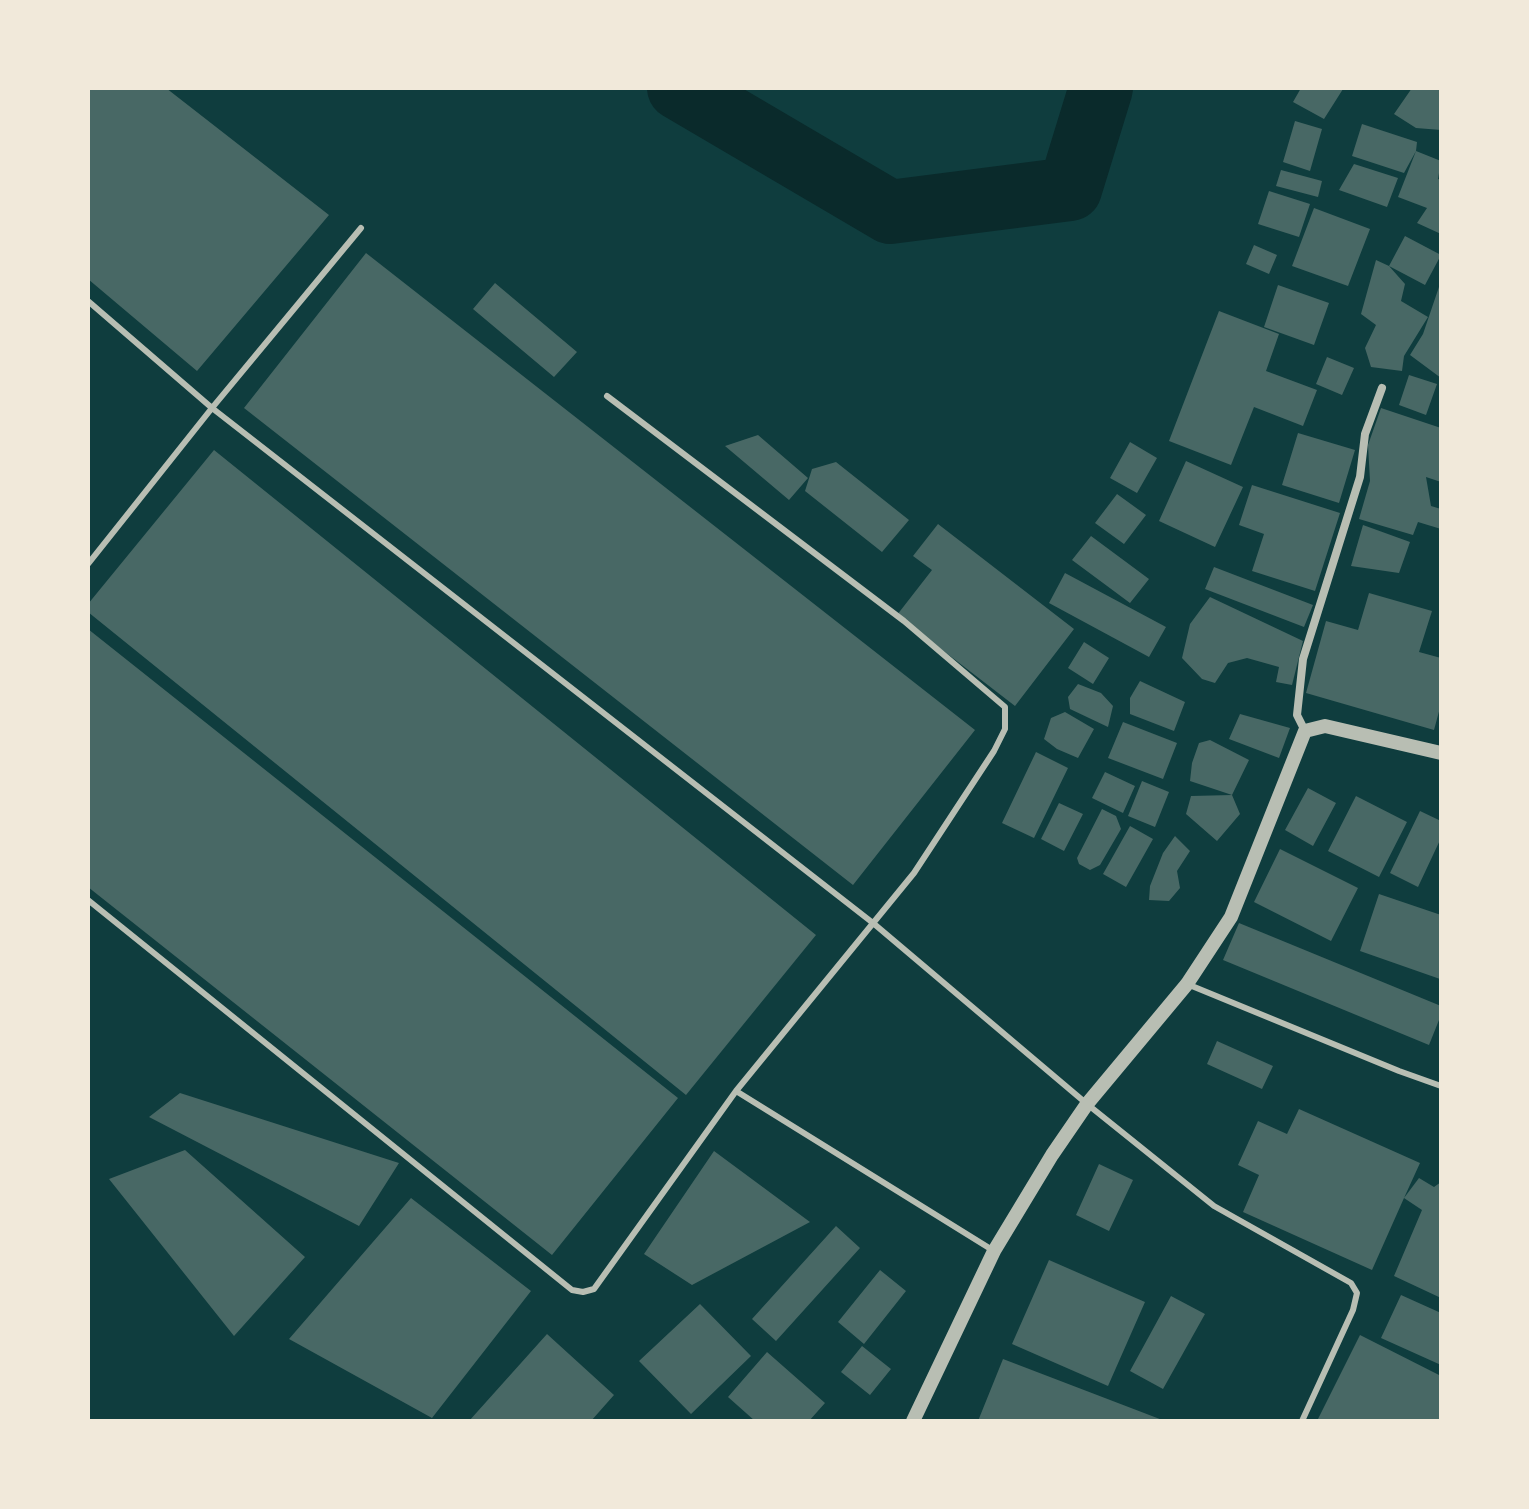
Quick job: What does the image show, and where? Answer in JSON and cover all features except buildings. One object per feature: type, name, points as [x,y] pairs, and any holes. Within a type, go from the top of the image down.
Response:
[{"type":"street","points":[[913,1421],[994,1251],[1052,1155],[1087,1104],[1187,984],[1231,917],[1305,731],[1297,715],[1303,659],[1360,477],[1365,434],[1382,388]]},
{"type":"street","points":[[1305,731],[1325,726],[1441,753]]},
{"type":"lane","points":[[88,564],[361,228]]},
{"type":"lane","points":[[88,301],[212,408],[873,923],[1087,1104],[1214,1206],[1351,1283],[1357,1293],[1353,1310],[1302,1421]]},
{"type":"lane","points":[[88,900],[572,1290],[583,1292],[594,1289],[736,1091],[914,873],[994,751],[1005,729],[1005,707],[904,621],[607,396]]},
{"type":"lane","points":[[1187,984],[1441,1086]]},
{"type":"lane","points":[[736,1091],[994,1251]]},
{"type":"waterway","points":[[679,88],[890,212],[1070,189],[1101,88]]}]
